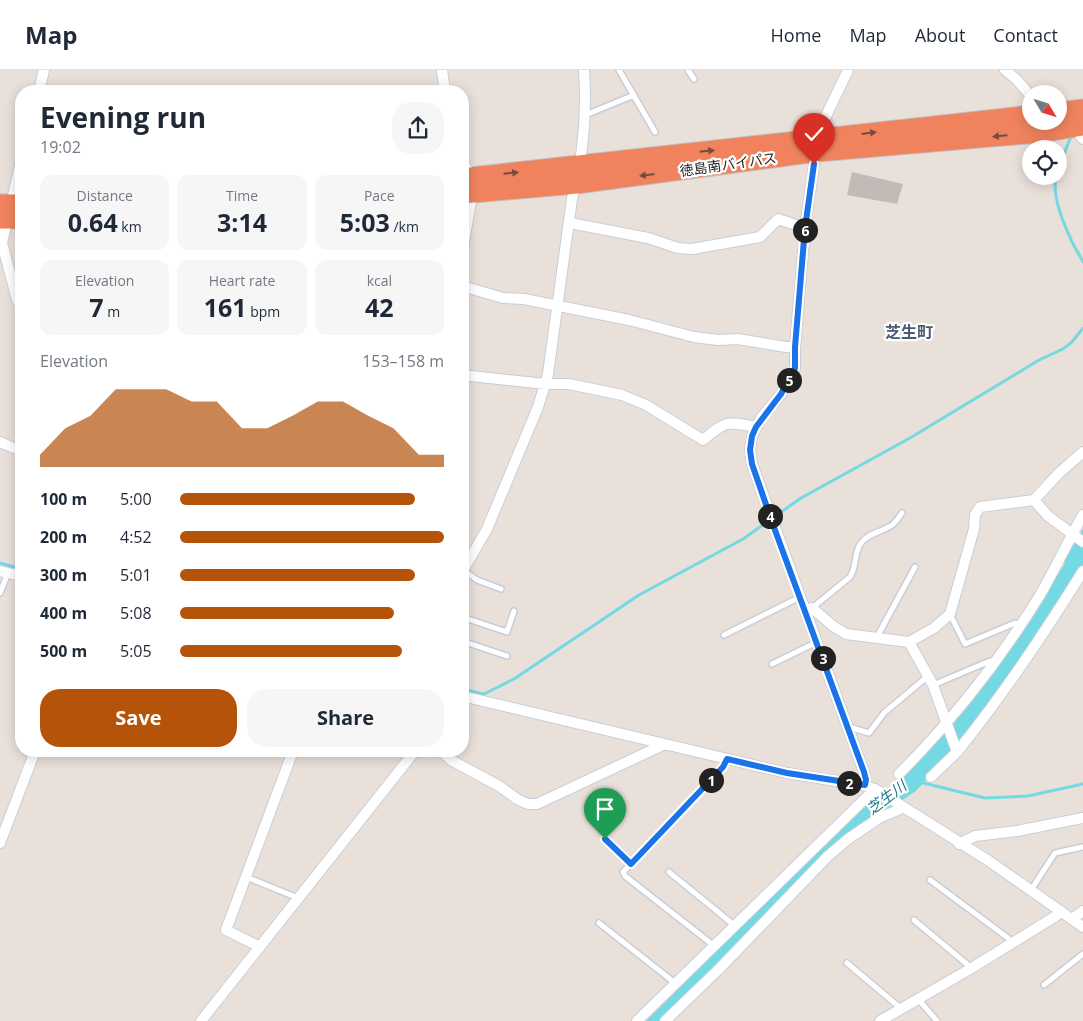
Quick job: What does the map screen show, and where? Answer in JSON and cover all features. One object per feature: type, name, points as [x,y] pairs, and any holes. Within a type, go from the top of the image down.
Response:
[{"type":"highway","name":"徳島南バイパス","points":[[469,181],[577,174],[818,145],[1022,116]]},
{"type":"highway","name":"徳島南バイパス","points":[[1068,117],[1082,125]]},
{"type":"highway","name":"徳島南バイパス","points":[[818,145],[1039,132],[1082,125]]},
{"type":"street","points":[[40,85],[44,70]]},
{"type":"street","points":[[442,70],[444,85]]},
{"type":"street","points":[[469,560],[487,529],[538,407],[548,374],[577,174],[585,87],[584,70]]},
{"type":"street","points":[[848,70],[825,118],[810,189],[795,347],[795,368],[781,394],[756,427],[752,436],[750,450],[752,464],[800,597],[809,610],[846,634],[909,642],[934,628],[950,614],[974,529],[975,515],[980,507],[1034,500],[1059,473],[1083,452]]},
{"type":"street","points":[[1005,70],[1022,86]]},
{"type":"street","points":[[15,189],[2,243],[15,292]]},
{"type":"street","points":[[570,223],[648,238],[678,248],[692,249],[760,237],[778,219],[805,228]]},
{"type":"street","points":[[469,288],[504,298],[524,299],[647,324],[694,337],[718,340],[738,339],[786,348],[795,347]]},
{"type":"street","points":[[469,376],[545,384],[569,384],[622,395],[646,404],[703,440],[725,424],[734,422],[756,427]]},
{"type":"street","points":[[0,442],[15,448]]},
{"type":"street","points":[[1034,500],[1048,516],[1077,536]]},
{"type":"street","points":[[899,774],[946,724],[995,663],[1077,536],[1083,515]]},
{"type":"street","points":[[931,777],[979,724],[1043,636],[1083,571]]},
{"type":"street","points":[[809,610],[817,642],[870,783]]},
{"type":"street","points":[[909,642],[931,680],[956,750]]},
{"type":"street","points":[[469,698],[787,773],[870,783],[900,806],[989,861],[1083,926]]},
{"type":"street","points":[[448,757],[528,804],[537,804],[665,744]]},
{"type":"street","points":[[0,843],[33,757]]},
{"type":"street","points":[[260,946],[226,930],[291,757]]},
{"type":"street","points":[[201,1021],[409,757]]},
{"type":"street","points":[[637,1021],[734,925],[870,783]]},
{"type":"street","points":[[665,1021],[720,968],[828,856],[848,839],[879,818],[898,810],[900,806]]},
{"type":"street","points":[[959,844],[975,836],[1017,831],[1083,818]]},
{"type":"street","points":[[880,1021],[1012,944],[1061,911]]},
{"type":"street","points":[[1072,919],[1083,911]]},
{"type":"lane","points":[[619,70],[655,132]]},
{"type":"lane","points":[[688,70],[694,79]]},
{"type":"lane","points":[[583,116],[634,95]]},
{"type":"lane","points":[[809,610],[850,577],[854,570],[860,543],[871,535],[893,525],[902,513]]},
{"type":"lane","points":[[876,639],[915,567]]},
{"type":"lane","points":[[0,592],[4,572]]},
{"type":"lane","points":[[469,573],[477,580],[501,589]]},
{"type":"lane","points":[[724,635],[800,597]]},
{"type":"lane","points":[[469,619],[507,632],[514,611]]},
{"type":"lane","points":[[950,614],[965,644],[1015,623],[1020,624]]},
{"type":"lane","points":[[772,664],[817,642]]},
{"type":"lane","points":[[469,643],[507,656]]},
{"type":"lane","points":[[849,727],[869,733],[884,713],[931,680],[990,662],[995,663]]},
{"type":"lane","points":[[713,945],[625,876],[623,872],[723,767],[727,759]]},
{"type":"lane","points":[[605,839],[631,864]]},
{"type":"lane","points":[[1031,891],[1055,854],[1083,847]]},
{"type":"lane","points":[[669,872],[734,925]]},
{"type":"lane","points":[[246,877],[298,898]]},
{"type":"lane","points":[[930,880],[1008,938],[1012,944]]},
{"type":"lane","points":[[914,920],[968,965],[970,969]]},
{"type":"lane","points":[[599,923],[675,983]]},
{"type":"lane","points":[[1044,985],[1083,954]]},
{"type":"lane","points":[[847,963],[900,1009]]},
{"type":"lane","points":[[918,998],[937,1021]]},
{"type":"water","name":"芝生川","points":[[1083,529],[1083,567],[1072,578],[986,710],[949,755],[916,791],[843,840],[662,1021],[646,1021],[856,814],[902,778],[962,711],[999,665],[1064,565]]},
{"type":"building","points":[[852,172],[903,184],[897,204],[847,195]]},
{"type":"waterway","points":[[1067,146],[1071,136]]},
{"type":"waterway","points":[[1055,185],[1061,215],[1083,262]]},
{"type":"waterway","points":[[469,691],[484,694],[514,679],[639,595],[743,539],[801,498],[910,438],[1039,360],[1063,349],[1072,342],[1083,328]]},
{"type":"waterway","points":[[0,563],[15,567]]},
{"type":"waterway","points":[[919,782],[985,798],[1028,796],[1083,784]]},
{"type":"district","name":"芝生町","points":[[909,332]]},
{"type":"route","points":[[605,839],[631,864],[723,767],[727,759],[787,773],[865,785],[864,772],[849,727],[772,522],[752,464],[750,450],[752,436],[756,427],[781,394],[795,368],[805,228],[814,164]]}]
